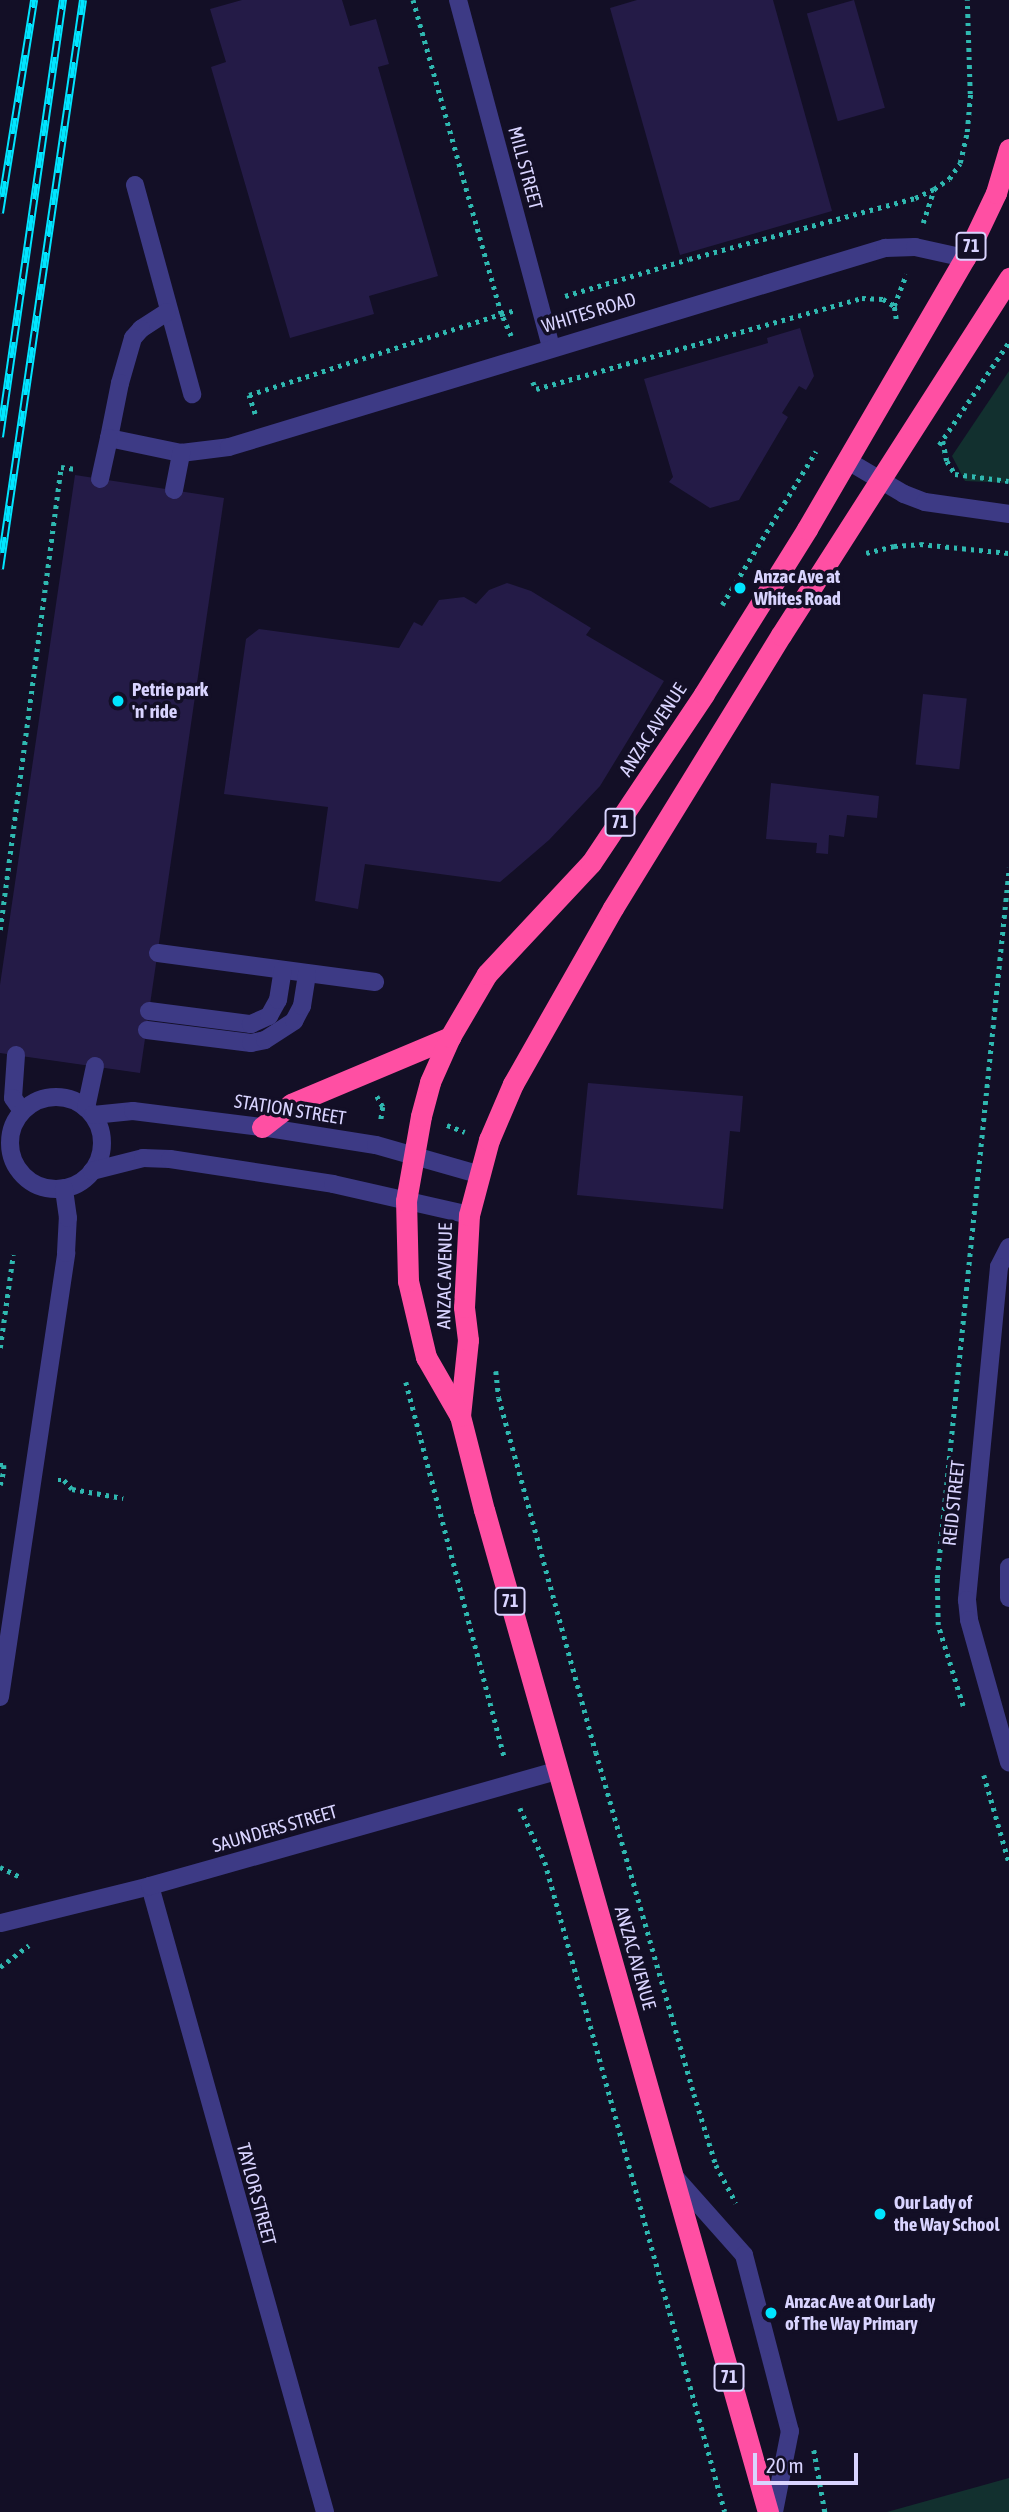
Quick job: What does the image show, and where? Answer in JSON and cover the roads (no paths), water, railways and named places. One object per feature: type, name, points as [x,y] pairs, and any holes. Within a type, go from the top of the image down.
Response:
[{"type":"highway","name":"ANZAC AVENUE","points":[[768,2512],[460,1416],[426,1357],[408,1281],[406,1201],[412,1156],[430,1082],[450,1037],[487,974],[591,863],[704,694],[848,461],[965,258],[996,193],[1009,149]]},
{"type":"highway","name":"ANZAC AVENUE","points":[[460,1416],[468,1340],[464,1307],[468,1215],[478,1174],[501,1109],[530,1048],[613,908],[1009,278]]},
{"type":"highway","points":[[262,1127],[291,1104],[450,1037]]},
{"type":"street","name":"MILL STREET","points":[[458,0],[551,347]]},
{"type":"street","points":[[135,185],[167,312],[192,394]]},
{"type":"street","name":"WHITES ROAD","points":[[109,438],[181,453],[229,447],[551,347],[885,248],[915,247],[965,258]]},
{"type":"street","points":[[101,476],[120,383],[133,338],[141,328],[167,312]]},
{"type":"street","points":[[174,490],[181,453]]},
{"type":"street","points":[[848,461],[925,502],[953,509],[1009,514]]},
{"type":"street","points":[[158,953],[375,982]]},
{"type":"street","points":[[149,1011],[251,1024],[269,1016],[278,1000],[283,970]]},
{"type":"street","points":[[147,1030],[251,1043],[265,1041],[294,1021],[302,1006],[307,973]]},
{"type":"street","points":[[16,1055],[13,1098],[22,1111]]},
{"type":"street","points":[[90,1112],[61,1097],[46,1098],[22,1111],[10,1137],[15,1165],[36,1185],[64,1188],[85,1179],[92,1171],[100,1158],[102,1143],[90,1112],[95,1066]]},
{"type":"street","name":"STATION STREET","points":[[90,1112],[133,1111],[376,1145],[478,1174]]},
{"type":"street","points":[[92,1171],[143,1158],[170,1159],[333,1184],[468,1215]]},
{"type":"street","points":[[0,1697],[66,1253],[68,1218],[64,1188]]},
{"type":"street","name":"REID STREET","points":[[1009,1247],[999,1267],[967,1600],[969,1620],[1009,1762]]},
{"type":"street","points":[[1009,1567],[1009,1598]]},
{"type":"street","name":"SAUNDERS STREET","points":[[0,1924],[150,1886],[559,1770]]},
{"type":"street","name":"TAYLOR STREET","points":[[150,1886],[325,2512]]},
{"type":"street","points":[[0,1908],[0,1924]]},
{"type":"street","points":[[673,2175],[744,2255],[790,2431],[774,2512]]},
{"type":"railway","points":[[0,213],[34,0]]},
{"type":"railway","points":[[0,437],[63,0]]},
{"type":"railway","points":[[0,569],[83,0]]},
{"type":"place","name":"Anzac Ave at Whites Road","points":[[740,588]]},
{"type":"place","name":"Petrie park 'n' ride","points":[[118,701]]},
{"type":"place","name":"Our Lady of the Way School","points":[[880,2214]]},
{"type":"place","name":"Anzac Ave at Our Lady of The Way Primary","points":[[771,2313]]}]
